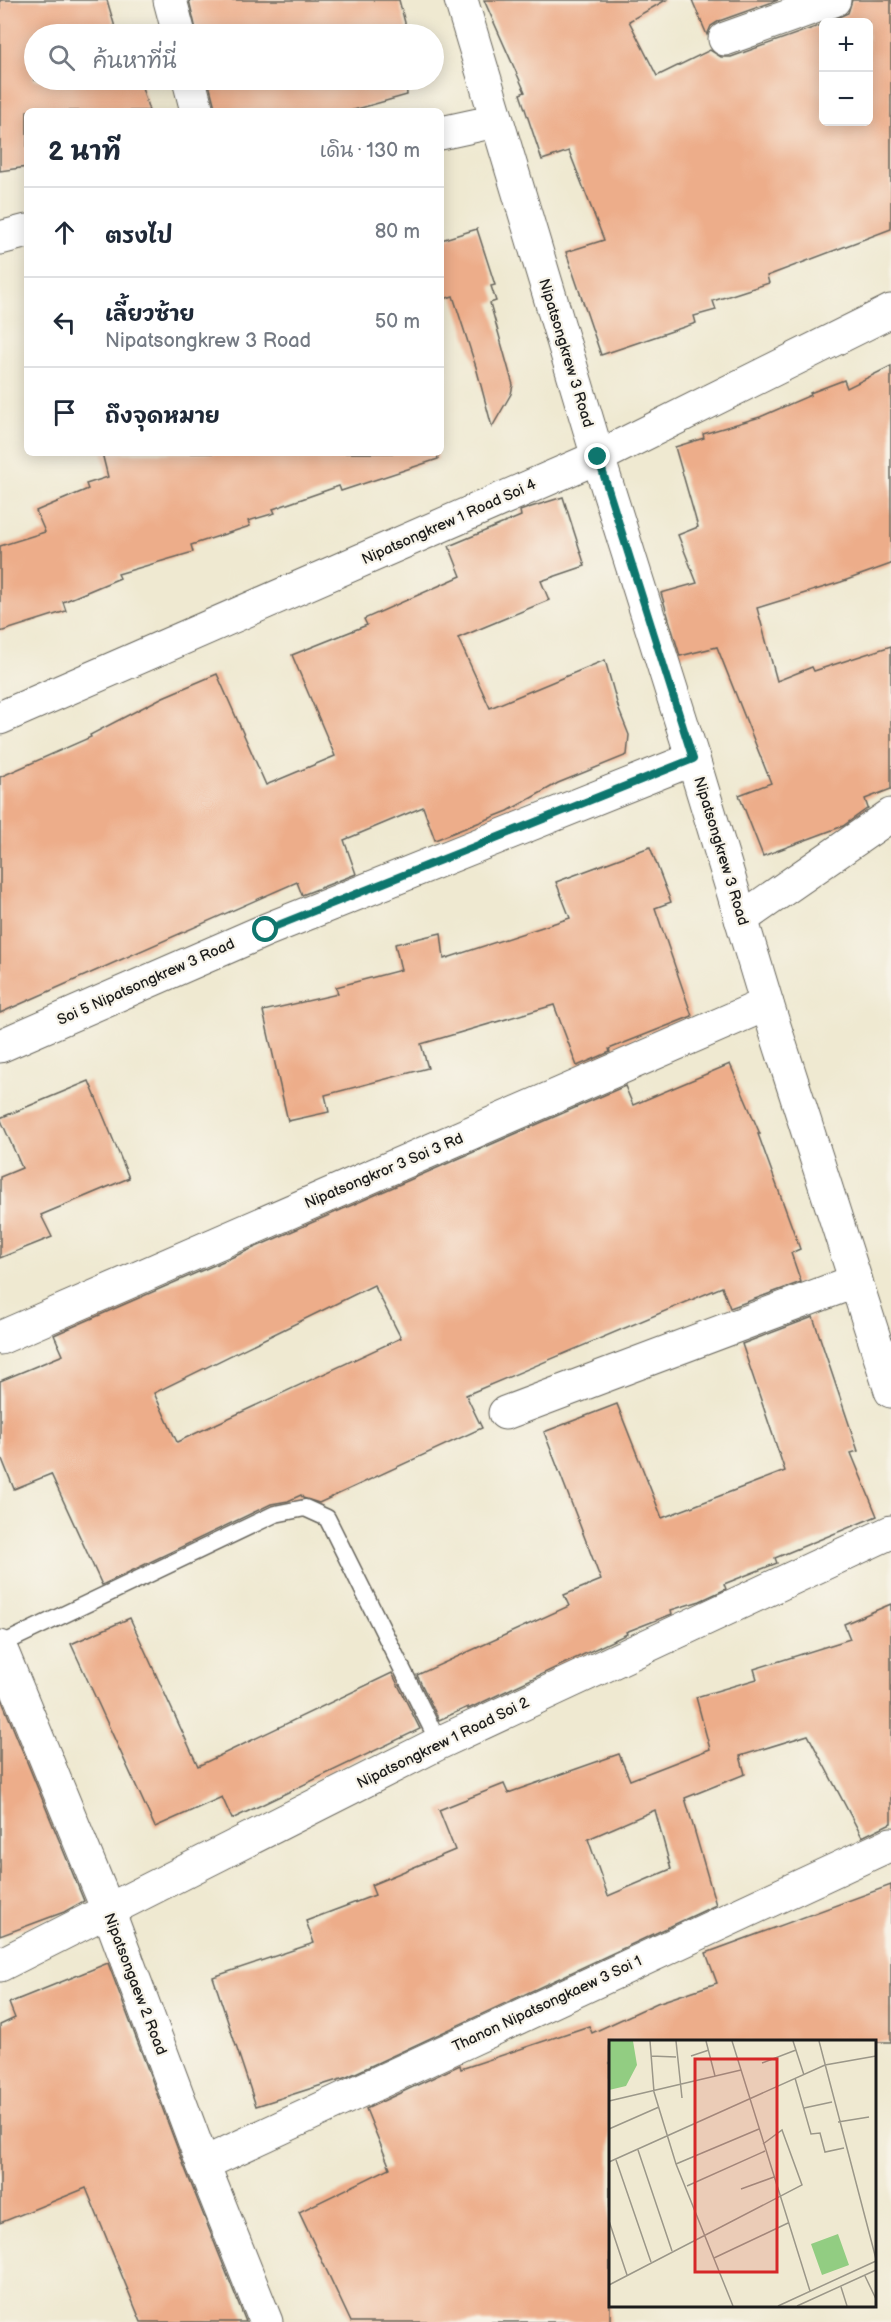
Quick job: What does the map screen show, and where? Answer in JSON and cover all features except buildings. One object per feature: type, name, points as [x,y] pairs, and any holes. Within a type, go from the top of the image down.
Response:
[{"type":"street","points":[[170,0],[176,24]]},
{"type":"street","name":"Nipatsongkrew 3 Road","points":[[461,0],[598,457],[767,1004],[891,1391]]},
{"type":"street","points":[[725,39],[834,0]]},
{"type":"street","points":[[192,90],[196,108]]},
{"type":"street","points":[[444,132],[496,121]]},
{"type":"street","points":[[0,238],[24,232]]},
{"type":"street","name":"Nipatsongkrew 1 Road Soi 4","points":[[0,718],[598,457],[891,311]]},
{"type":"street","name":"Soi 5 Nipatsongkrew 3 Road","points":[[0,1046],[266,930],[693,759]]},
{"type":"street","points":[[741,919],[891,814]]},
{"type":"street","name":"Nipatsongkror 3 Soi 3 Rd","points":[[0,1338],[767,1004]]},
{"type":"street","points":[[505,1413],[856,1281]]},
{"type":"street","name":"Nipatsongkrew 1 Road Soi 2","points":[[0,1965],[439,1743],[891,1532]]},
{"type":"street","name":"Nipatsongaew 2 Road","points":[[0,1646],[108,1910],[203,2164],[266,2322]]},
{"type":"street","name":"Thanon Nipatsongkaew 3 Soi 1","points":[[203,2164],[891,1844]]},
{"type":"lane","points":[[0,1646],[275,1514],[305,1508],[327,1518],[439,1743]]},
{"type":"route","points":[[266,930],[693,759],[598,457]]}]
